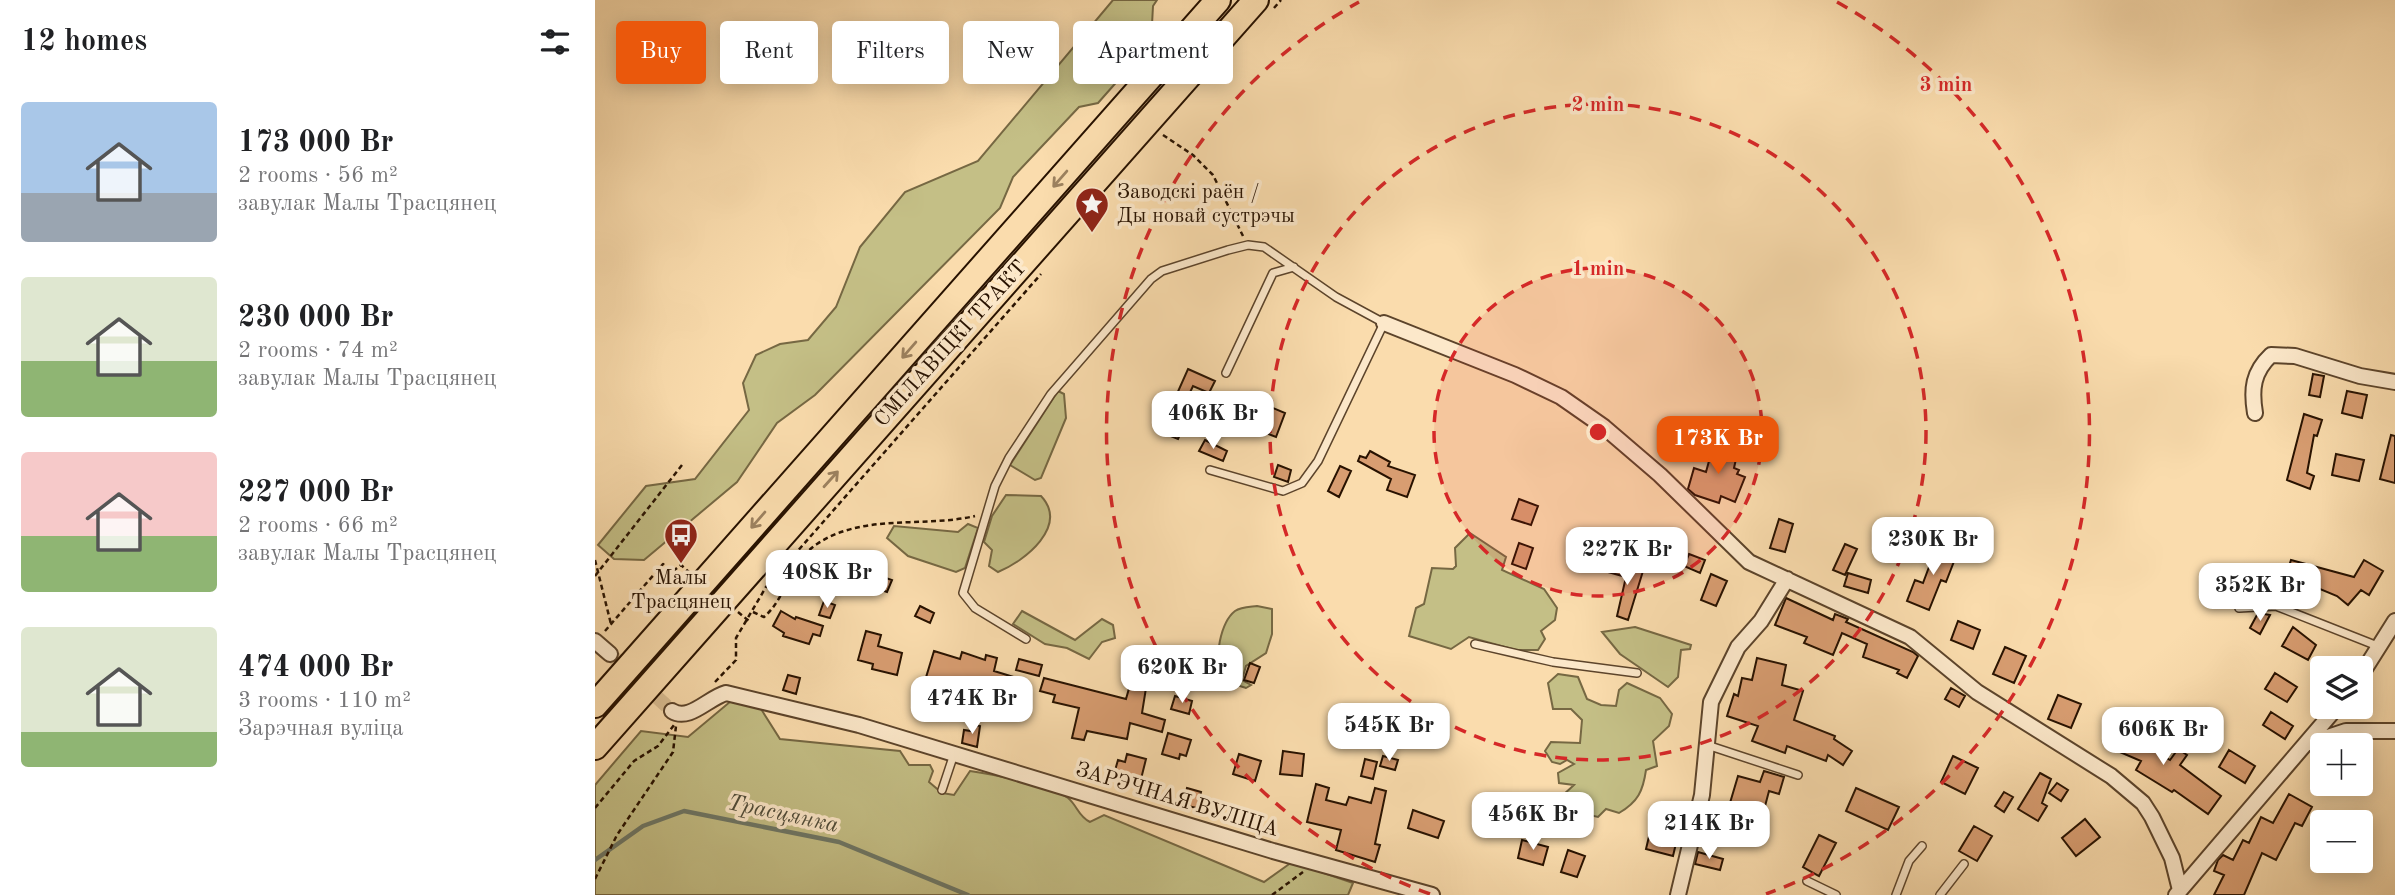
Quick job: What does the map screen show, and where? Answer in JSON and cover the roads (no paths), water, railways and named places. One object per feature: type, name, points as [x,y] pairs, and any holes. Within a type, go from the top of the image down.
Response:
[{"type":"highway","name":"СМІЛАВІЦКІ ТРАКТ","points":[[595,705],[620,659],[1218,0]]},
{"type":"highway","name":"СМІЛАВІЦКІ ТРАКТ","points":[[595,747],[646,687],[1264,5]]},
{"type":"street","points":[[1384,323],[1515,375],[1561,397],[1604,427],[1660,475],[1749,562],[1910,637],[1977,692],[2128,789],[2152,817],[2172,858],[2178,893]]},
{"type":"street","points":[[2255,413],[2252,386],[2260,366],[2271,355],[2295,356],[2350,374],[2395,383]]},
{"type":"street","points":[[1678,895],[1702,795],[1711,702],[1725,669],[1787,579]]},
{"type":"street","points":[[2373,658],[2395,621]]},
{"type":"street","points":[[595,641],[620,659]]},
{"type":"street","name":"ЗАРЭЧНАЯ ВУЛІЦА","points":[[672,711],[683,715],[712,697],[726,693],[859,725],[1313,863],[1432,895]]},
{"type":"street","points":[[2178,893],[2328,719]]},
{"type":"street","points":[[2309,743],[2346,731],[2395,731]]},
{"type":"lane","points":[[1025,639],[975,608],[963,593],[995,486],[1009,458],[1051,394],[1134,295],[1162,271],[1248,245],[1264,247],[1336,297],[1384,323],[1318,461],[1302,483],[1283,491],[1210,470]]},
{"type":"lane","points":[[1227,373],[1273,273],[1294,267]]},
{"type":"lane","points":[[2239,608],[2276,606],[2381,647]]},
{"type":"lane","points":[[1475,644],[1553,662],[1637,673]]},
{"type":"lane","points":[[1706,744],[1798,775]]},
{"type":"lane","points":[[942,790],[954,754]]},
{"type":"lane","points":[[1896,895],[1909,861],[1922,846]]},
{"type":"lane","points":[[1941,895],[1964,864]]},
{"type":"lane","points":[[1807,881],[1836,895]]},
{"type":"waterway","name":"Трасцянка","points":[[595,860],[643,826],[684,811],[839,842],[968,895]]},
{"type":"tunnel","points":[[610,654],[672,711]]},
{"type":"place","name":"Заводскі раён / Ды новай сустрэчы","points":[[1092,234]]},
{"type":"place","name":"Малы Трасцянец","points":[[681,565]]}]
